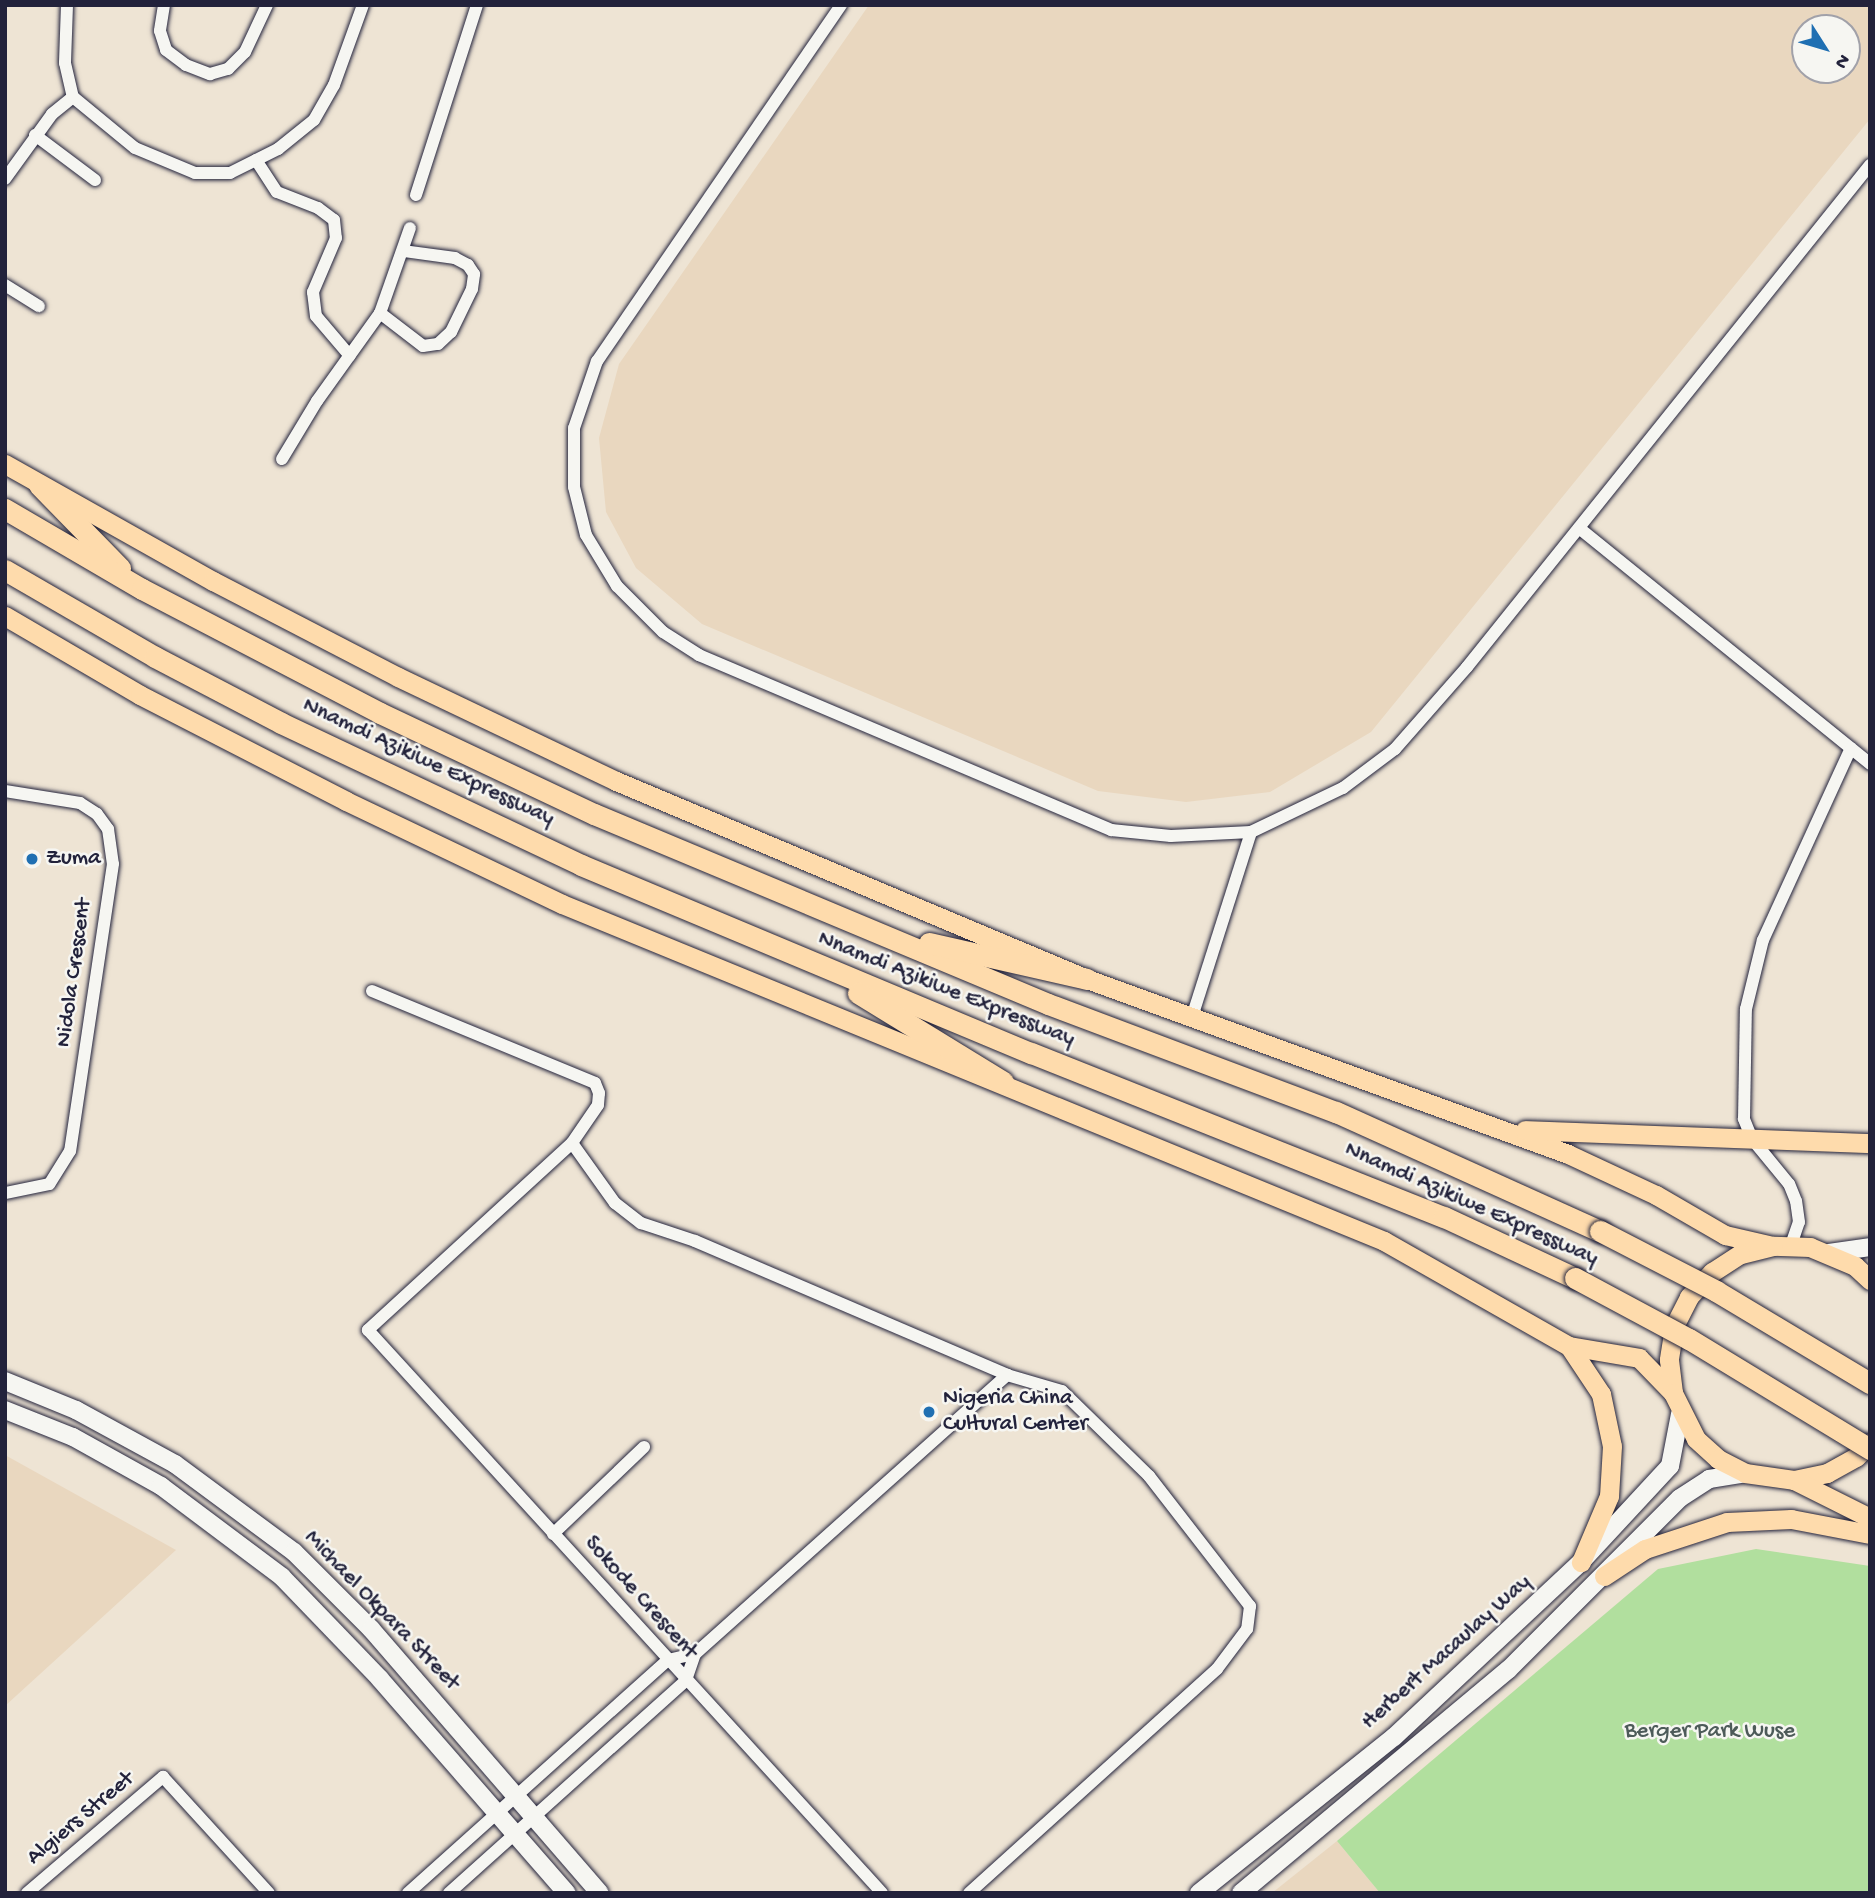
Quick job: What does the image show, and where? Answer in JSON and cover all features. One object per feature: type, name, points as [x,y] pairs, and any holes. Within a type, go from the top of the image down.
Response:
[{"type":"highway","points":[[5,464],[39,485],[398,677],[616,781],[1087,979],[1478,1121],[1621,1177],[1725,1235],[1829,1253],[1870,1280]]},
{"type":"highway","points":[[39,485],[142,589]]},
{"type":"highway","name":"Nnamdi Azikiwe Expressway","points":[[5,509],[142,589],[380,713],[593,814],[1048,1004],[1336,1112],[1600,1231],[1716,1291],[1870,1383]]},
{"type":"highway","name":"Nnamdi Azikiwe Expressway","points":[[5,570],[155,657],[281,723],[581,865],[806,961],[1419,1207],[1575,1278],[1689,1339],[1870,1449]]},
{"type":"highway","points":[[5,617],[200,726],[550,898],[1003,1082],[1384,1241],[1569,1346],[1639,1358],[1673,1393]]},
{"type":"highway","points":[[872,931],[1087,979]]},
{"type":"highway","points":[[806,961],[1003,1082]]},
{"type":"highway","points":[[1478,1121],[1546,1132],[1870,1143]]},
{"type":"highway","points":[[1782,1245],[1731,1260],[1712,1272],[1689,1297],[1674,1327],[1669,1360],[1673,1393],[1680,1413],[1703,1446],[1745,1473],[1794,1480],[1870,1518]]},
{"type":"highway","points":[[1569,1346],[1601,1394],[1612,1446],[1609,1496],[1580,1562]]},
{"type":"highway","points":[[1794,1480],[1827,1473],[1870,1443]]},
{"type":"highway","points":[[1604,1576],[1645,1549],[1727,1522],[1791,1518],[1870,1534]]},
{"type":"main road","points":[[1829,1253],[1870,1247]]},
{"type":"main road","name":"Michael Okpara Street","points":[[5,1381],[76,1410],[175,1464],[294,1552],[371,1629],[600,1893]]},
{"type":"main road","name":"Michael Okpara Street","points":[[5,1410],[73,1437],[161,1486],[263,1561],[345,1642],[567,1893]]},
{"type":"main road","name":"Herbert Macaulay Way","points":[[1204,1891],[1394,1737],[1580,1562],[1670,1466],[1680,1413]]},
{"type":"main road","points":[[1241,1893],[1508,1670],[1680,1498],[1709,1479],[1745,1473]]},
{"type":"street","points":[[67,5],[65,63],[72,97],[135,148],[167,164],[195,173],[230,173],[278,149],[314,120],[334,85],[363,5]]},
{"type":"street","points":[[164,5],[160,31],[166,50],[186,65],[210,74],[228,69],[245,52],[267,5]]},
{"type":"street","points":[[416,195],[477,5]]},
{"type":"street","points":[[841,5],[597,361],[574,428],[574,487],[586,535],[625,594],[663,632],[699,654],[1111,831],[1171,836],[1251,832],[1343,788],[1395,749],[1578,528],[1870,165]]},
{"type":"street","points":[[5,178],[35,135],[72,97]]},
{"type":"street","points":[[35,135],[95,180]]},
{"type":"street","points":[[256,160],[277,192],[318,208],[334,220],[336,238],[313,292],[316,316],[349,356]]},
{"type":"street","points":[[282,459],[380,313],[410,228]]},
{"type":"street","points":[[380,313],[423,346],[438,344],[451,331],[472,289],[474,275],[468,265],[455,258],[404,251]]},
{"type":"street","points":[[5,285],[39,306]]},
{"type":"street","points":[[1578,528],[1870,764]]},
{"type":"street","points":[[1782,1245],[1799,1222],[1796,1201],[1790,1184],[1752,1139],[1742,1103],[1750,981],[1777,907],[1851,748]]},
{"type":"street","name":"Nidola Crescent","points":[[5,791],[80,803],[97,814],[108,829],[113,864],[70,1152],[49,1184],[5,1193]]},
{"type":"street","points":[[1192,1017],[1251,832]]},
{"type":"street","points":[[372,991],[595,1083],[598,1105],[572,1143],[615,1203],[641,1223],[1007,1375],[1062,1391],[1149,1476],[1250,1606],[1247,1629],[1217,1669],[970,1893]]},
{"type":"street","name":"Sokode Crescent","points":[[572,1143],[368,1330],[882,1893]]},
{"type":"street","points":[[449,1893],[686,1680],[695,1654],[1007,1375]]},
{"type":"street","points":[[553,1534],[644,1447]]},
{"type":"street","points":[[408,1893],[668,1660],[695,1654]]},
{"type":"street","name":"Algiers Street","points":[[27,1893],[163,1777],[269,1893]]},
{"type":"shaded area","points":[[869,5],[1870,5],[1870,119],[1371,732],[1270,792],[1186,802],[1098,791],[702,624],[636,568],[606,512],[599,438],[619,364]]},
{"type":"shaded area","points":[[5,1455],[176,1550],[5,1706]]},
{"type":"shaded area","points":[[1337,1841],[1380,1893],[1272,1893]]},
{"type":"green space","name":"Berger Park Wuse","points":[[1756,1549],[1870,1566],[1870,1893],[1380,1893],[1337,1841],[1658,1569]]},
{"type":"place","name":"Zuma","points":[[32,859]]},
{"type":"place","name":"Nigeria China Cultural Center","points":[[929,1412]]}]
